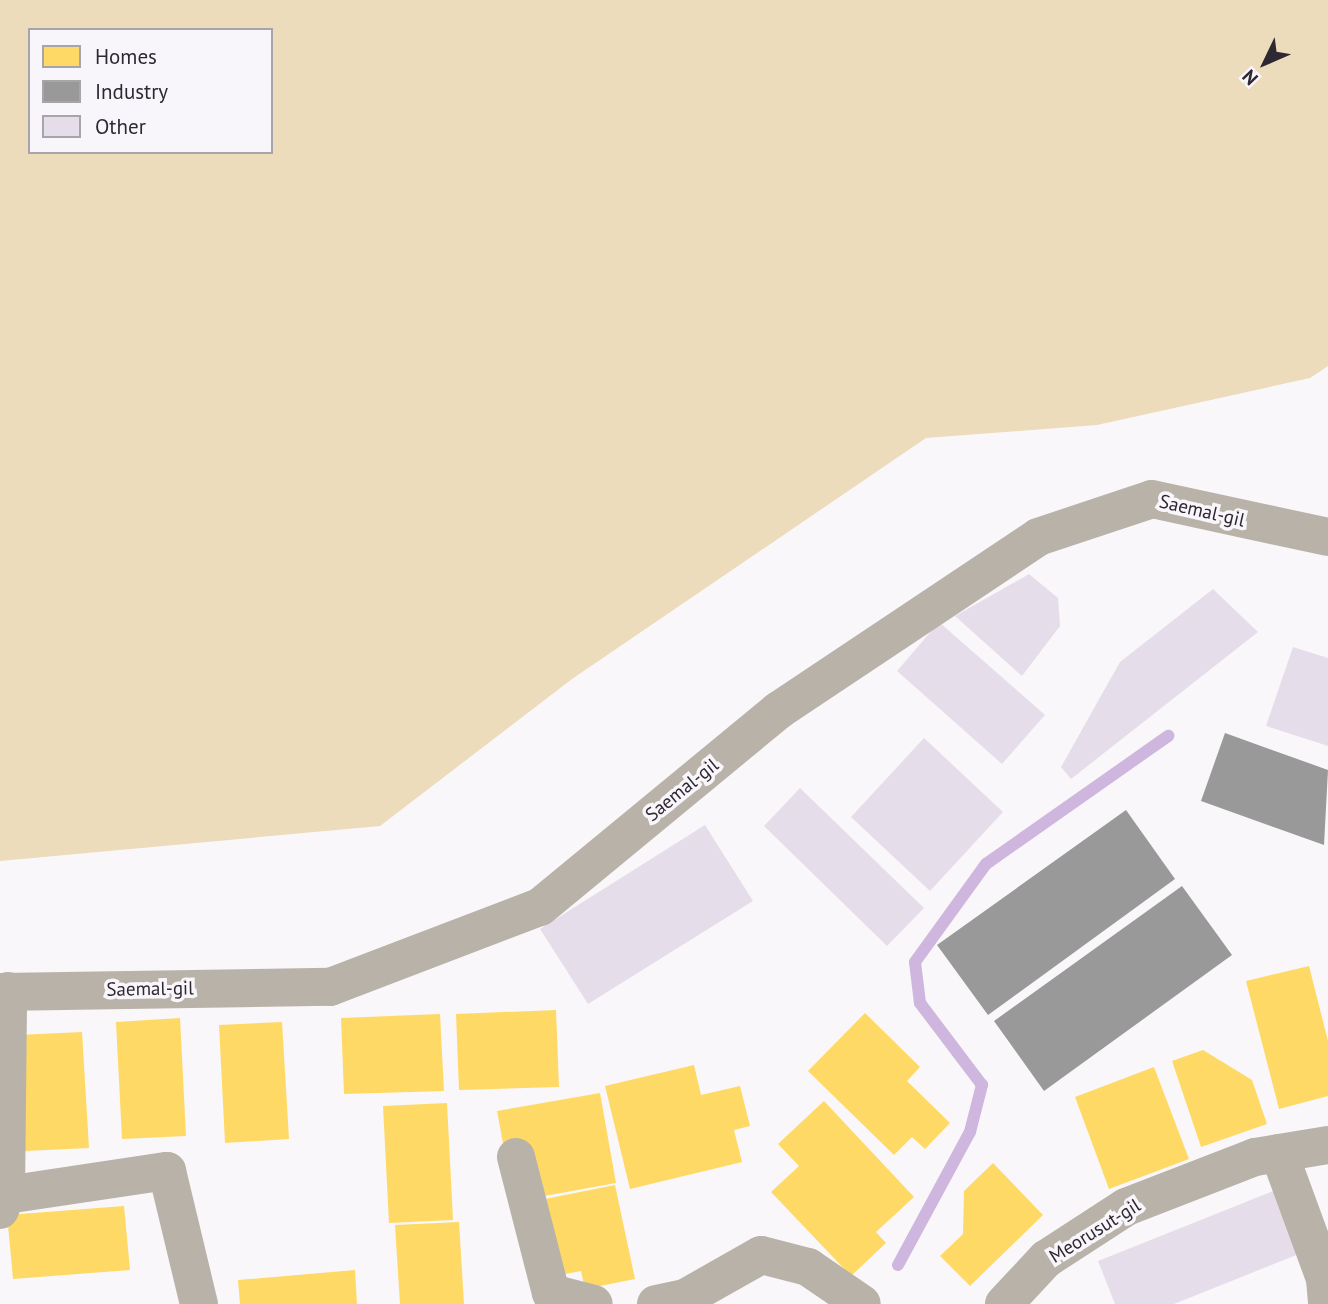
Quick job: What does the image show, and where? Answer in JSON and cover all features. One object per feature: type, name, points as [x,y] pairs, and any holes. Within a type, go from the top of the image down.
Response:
[{"type":"street","name":"Saemal-gil","points":[[4,991],[330,986],[540,907],[779,710],[1038,537],[1152,499],[1328,537]]},
{"type":"street","points":[[4,991],[3,1202],[167,1171],[199,1304]]},
{"type":"street","name":"Meorusut-gil","points":[[1004,1304],[1046,1259],[1126,1207],[1279,1153],[1328,1145]]},
{"type":"street","points":[[1279,1153],[1325,1279],[1327,1304]]},
{"type":"street","points":[[516,1157],[551,1293],[594,1304]]},
{"type":"street","points":[[656,1304],[685,1298],[761,1255],[808,1268],[862,1304]]},
{"type":"shaded area","points":[[0,0],[1328,0],[1328,366],[1310,378],[1097,425],[926,438],[572,679],[380,826],[0,861]]},
{"type":"building: Homes","points":[[1309,966],[1328,1041],[1328,1096],[1279,1109],[1246,981]]},
{"type":"building: Homes","points":[[556,1010],[559,1087],[459,1090],[456,1014]]},
{"type":"building: Homes","points":[[865,1013],[920,1067],[907,1081],[950,1123],[925,1149],[912,1137],[894,1155],[808,1071]]},
{"type":"building: Homes","points":[[440,1014],[444,1091],[344,1094],[341,1018]]},
{"type":"building: Homes","points":[[180,1018],[186,1136],[122,1139],[116,1022]]},
{"type":"building: Homes","points":[[282,1022],[289,1139],[225,1143],[219,1025]]},
{"type":"building: Homes","points":[[82,1032],[89,1148],[25,1151],[18,1035]]},
{"type":"building: Homes","points":[[1203,1050],[1252,1080],[1267,1124],[1201,1147],[1172,1061]]},
{"type":"building: Homes","points":[[694,1065],[701,1095],[740,1086],[750,1126],[734,1130],[742,1162],[630,1189],[605,1086]]},
{"type":"building: Homes","points":[[1154,1067],[1189,1159],[1109,1189],[1075,1097]]},
{"type":"building: Homes","points":[[600,1093],[616,1183],[539,1197],[505,1154],[497,1111]]},
{"type":"building: Homes","points":[[824,1101],[914,1197],[876,1232],[886,1243],[851,1276],[771,1192],[799,1166],[778,1144]]},
{"type":"building: Homes","points":[[447,1103],[453,1220],[389,1223],[383,1106]]},
{"type":"building: Homes","points":[[993,1163],[1043,1215],[970,1286],[940,1256],[963,1234],[964,1191]]},
{"type":"building: Homes","points":[[615,1185],[635,1279],[585,1289],[581,1271],[555,1276],[540,1200]]},
{"type":"building: Homes","points":[[124,1206],[130,1270],[13,1279],[7,1215]]},
{"type":"building: Homes","points":[[459,1222],[464,1304],[400,1304],[395,1225]]},
{"type":"building: Homes","points":[[355,1270],[357,1304],[240,1304],[238,1280]]},
{"type":"building: Industry","points":[[1225,733],[1328,770],[1324,845],[1201,801]]},
{"type":"building: Industry","points":[[1126,810],[1175,879],[988,1015],[937,945]]},
{"type":"building: Industry","points":[[1182,886],[1232,955],[1044,1091],[994,1021]]},
{"type":"building: Other","points":[[1029,574],[1058,598],[1060,626],[1022,676],[955,616]]},
{"type":"building: Other","points":[[1213,589],[1258,632],[1071,779],[1061,767],[1120,662]]},
{"type":"building: Other","points":[[939,622],[1045,715],[1002,764],[897,671]]},
{"type":"building: Other","points":[[1293,647],[1328,658],[1328,746],[1266,726]]},
{"type":"building: Other","points":[[924,738],[1003,812],[930,891],[851,817]]},
{"type":"building: Other","points":[[800,788],[924,908],[887,946],[764,826]]},
{"type":"building: Other","points":[[705,825],[753,901],[588,1004],[540,929]]},
{"type":"building: Other","points":[[1273,1191],[1299,1254],[1174,1304],[1115,1304],[1098,1261]]},
{"type":"waterway","points":[[898,1265],[970,1132],[982,1085],[920,1003],[915,962],[986,864],[1168,736]]}]
